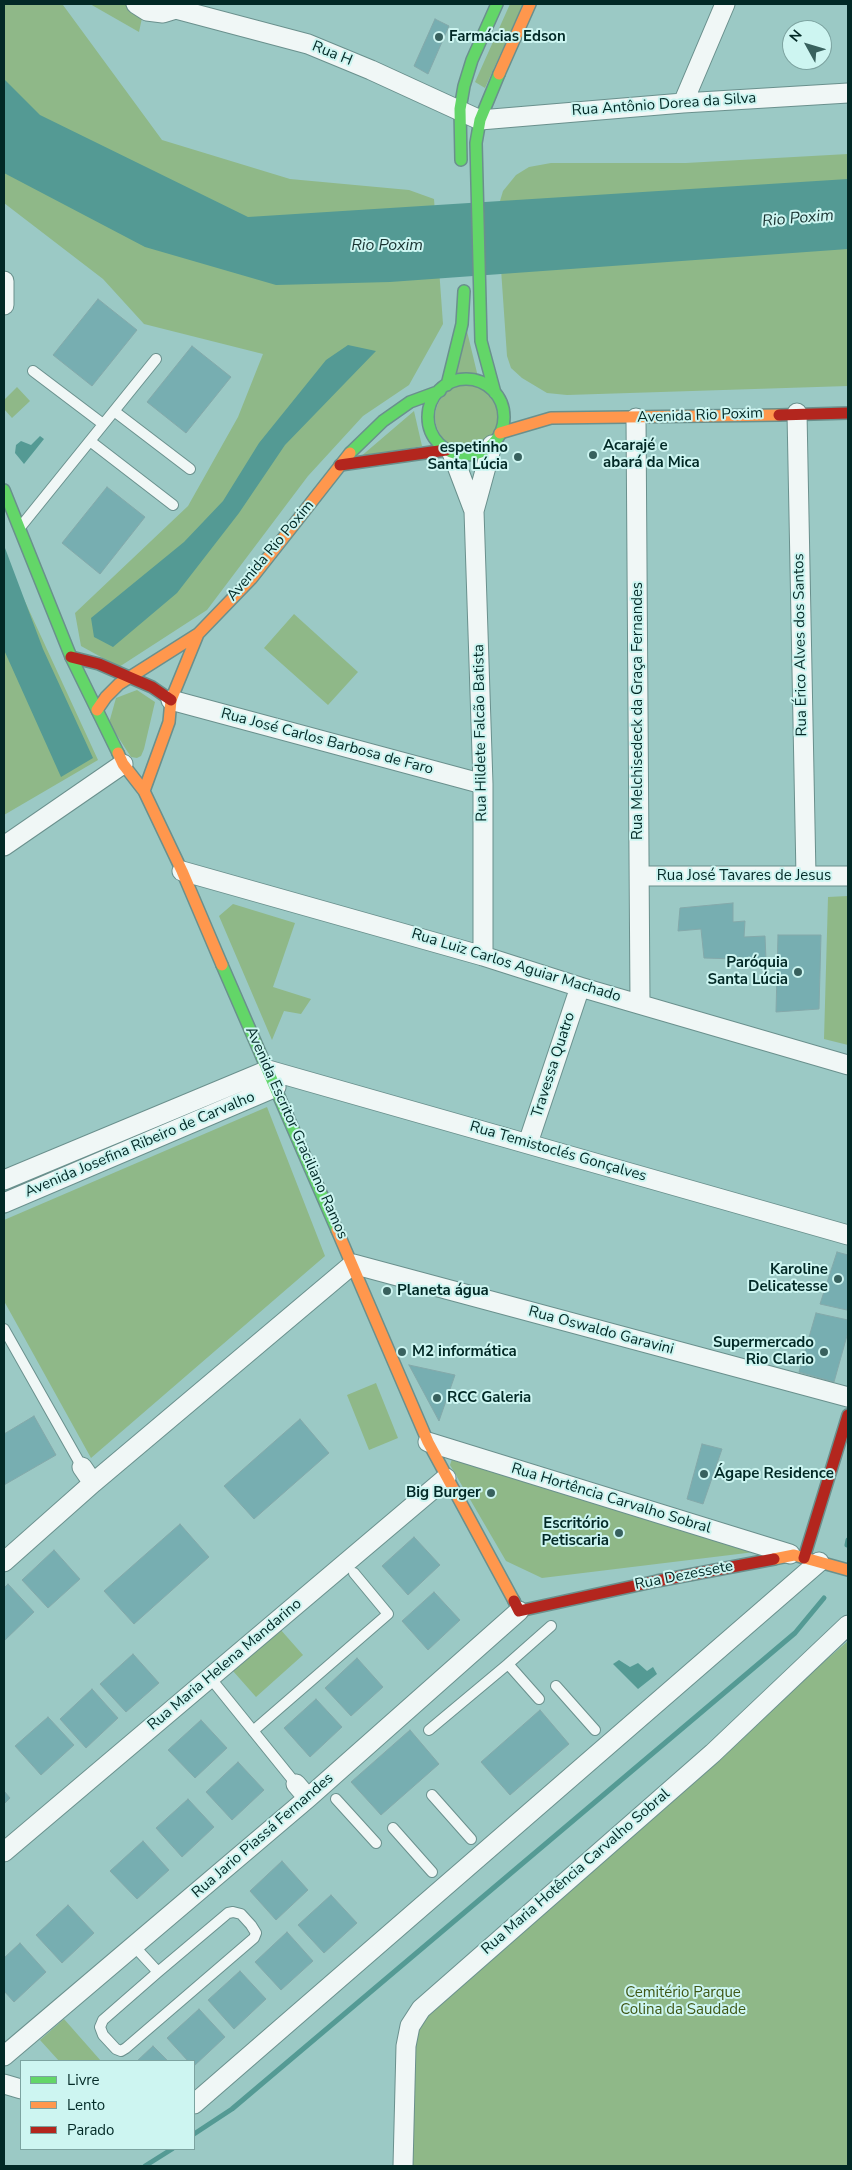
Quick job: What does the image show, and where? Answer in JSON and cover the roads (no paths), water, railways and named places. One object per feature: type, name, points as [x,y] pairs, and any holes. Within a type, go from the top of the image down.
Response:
[{"type":"street","name":"Rua H","points":[[136,4],[147,11],[163,13],[176,7],[308,44],[460,109],[480,120]]},
{"type":"street","points":[[461,168],[460,109],[464,86],[472,60],[497,4]]},
{"type":"street","points":[[340,465],[449,451],[473,454],[484,451],[496,439],[504,421],[503,409],[481,341],[476,143],[480,120],[530,4]]},
{"type":"street","points":[[683,103],[725,4]]},
{"type":"street","name":"Rua Antônio Dorea da Silva","points":[[480,120],[683,103],[848,93]]},
{"type":"street","points":[[4,281],[4,305]]},
{"type":"street","points":[[443,388],[464,310],[464,281]]},
{"type":"street","points":[[449,451],[438,442],[432,433],[429,422],[429,410],[433,400],[443,388],[457,381],[478,381],[497,395],[516,404]]},
{"type":"street","name":"Avenida Rio Poxim","points":[[97,710],[106,697],[129,678],[198,634],[251,579],[360,442],[383,421],[410,402],[443,388]]},
{"type":"street","name":"Avenida Rio Poxim","points":[[534,411],[551,418]]},
{"type":"street","name":"Rua Érico Alves dos Santos","points":[[797,413],[806,876]]},
{"type":"street","name":"Avenida Rio Poxim","points":[[496,439],[551,418],[848,413]]},
{"type":"street","name":"Rua Melchisedeck da Graça Fernandes","points":[[636,418],[640,1003]]},
{"type":"street","name":"Rua Hildete Falcão Batista","points":[[483,956],[483,784],[474,511],[496,439]]},
{"type":"street","name":"Rua Hildete Falcão Batista","points":[[449,451],[474,511]]},
{"type":"street","name":"Avenida Escritor Graciliano Ramos","points":[[4,490],[71,657],[123,764],[144,791],[182,871],[353,1264],[428,1442],[519,1611]]},
{"type":"street","name":"Avenida Rio Poxim","points":[[144,791],[169,722],[171,700],[198,634]]},
{"type":"street","points":[[71,657],[100,664],[129,678],[152,686],[171,700]]},
{"type":"street","name":"Rua José Carlos Barbosa de Faro","points":[[171,700],[483,784]]},
{"type":"street","points":[[4,846],[123,764],[131,768],[140,768],[148,765],[154,759]]},
{"type":"street","name":"Rua Luiz Carlos Aguiar Machado","points":[[182,871],[483,956],[580,987],[848,1065]]},
{"type":"street","name":"Rua José Tavares de Jesus","points":[[640,876],[848,876]]},
{"type":"street","name":"Travessa Quatro","points":[[528,1143],[580,987]]},
{"type":"street","name":"Rua Temistoclés Gonçalves","points":[[272,1079],[528,1143],[848,1235]]},
{"type":"street","name":"Avenida Josefina Ribeiro de Carvalho","points":[[4,1180],[272,1079]]},
{"type":"street","name":"Avenida Josefina Ribeiro de Carvalho","points":[[4,1203],[272,1079]]},
{"type":"street","points":[[4,1562],[93,1483],[353,1264]]},
{"type":"street","name":"Rua Oswaldo Garavini","points":[[353,1264],[848,1397]]},
{"type":"street","points":[[195,2103],[806,1558],[848,1416]]},
{"type":"street","name":"Rua Hortência Carvalho Sobral","points":[[428,1442],[806,1558]]},
{"type":"street","points":[[82,1467],[93,1483]]},
{"type":"street","name":"Rua Maria Helena Mandarino","points":[[4,1852],[349,1568],[446,1478]]},
{"type":"street","name":"Rua Dezessete","points":[[519,1611],[625,1588],[806,1558],[848,1570]]},
{"type":"street","name":"Rua Jario Piassá Fernandes","points":[[4,2056],[308,1798],[519,1611]]},
{"type":"street","name":"Rua Maria Hotência Carvalho Sobral","points":[[403,2166],[406,2046],[410,2026],[421,2009],[713,1753],[848,1625]]},
{"type":"street","points":[[296,1784],[308,1798]]},
{"type":"street","points":[[4,2084],[20,2089]]},
{"type":"lane","points":[[19,529],[156,359]]},
{"type":"lane","points":[[33,371],[103,424]]},
{"type":"lane","points":[[114,411],[190,469]]},
{"type":"lane","points":[[90,441],[173,505]]},
{"type":"lane","points":[[4,1329],[82,1467]]},
{"type":"lane","points":[[253,1731],[388,1614],[349,1568]]},
{"type":"lane","points":[[429,1730],[551,1626]]},
{"type":"lane","points":[[508,1664],[539,1700]]},
{"type":"lane","points":[[213,1681],[296,1784]]},
{"type":"lane","points":[[556,1686],[595,1730]]},
{"type":"lane","points":[[432,1795],[471,1839]]},
{"type":"lane","points":[[336,1799],[376,1843]]},
{"type":"lane","points":[[393,1828],[432,1872]]},
{"type":"lane","points":[[228,1913],[241,1914],[256,1933],[254,1938],[126,2048],[121,2051],[116,2049],[103,2035],[100,2027],[103,2020],[158,1972],[228,1913]]},
{"type":"lane","points":[[134,1946],[158,1972]]},
{"type":"water","name":"Rio Poxim","points":[[4,79],[40,115],[248,217],[848,179],[848,249],[390,282],[276,285],[145,247],[4,173]]},
{"type":"water","points":[[348,345],[376,351],[285,445],[239,513],[177,593],[113,647],[94,637],[91,618],[184,542],[223,501],[259,443],[326,360]]},
{"type":"water","points":[[40,436],[44,439],[24,464],[15,453],[16,445],[21,441],[31,445]]},
{"type":"water","points":[[5,548],[43,649],[93,758],[61,777],[4,650]]},
{"type":"water","points":[[619,1660],[630,1667],[638,1663],[647,1671],[653,1667],[657,1674],[638,1689],[613,1664]]},
{"type":"waterway","points":[[847,1545],[848,1540]]},
{"type":"waterway","points":[[195,2133],[232,2109],[795,1633],[824,1598]]},
{"type":"waterway","points":[[145,2166],[170,2150]]},
{"type":"place","name":"Farmácias Edson","points":[[439,37]]},
{"type":"place","name":"Acarajé e abará da Mica","points":[[593,455]]},
{"type":"place","name":"espetinho Santa Lúcia","points":[[518,457]]},
{"type":"place","name":"Paróquia Santa Lúcia","points":[[798,972]]},
{"type":"place","name":"Karoline Delicatesse","points":[[838,1279]]},
{"type":"place","name":"Planeta água","points":[[387,1291]]},
{"type":"place","name":"M2 informática","points":[[402,1352]]},
{"type":"place","name":"Supermercado Rio Clario","points":[[824,1352]]},
{"type":"place","name":"RCC Galeria","points":[[437,1398]]},
{"type":"place","name":"Ágape Residence","points":[[704,1474]]},
{"type":"place","name":"Big Burger","points":[[491,1493]]},
{"type":"place","name":"Escritório Petiscaria","points":[[619,1533]]},
{"type":"park label","name":"Cemitério Parque Colina da Saudade","points":[[683,2002]]}]
